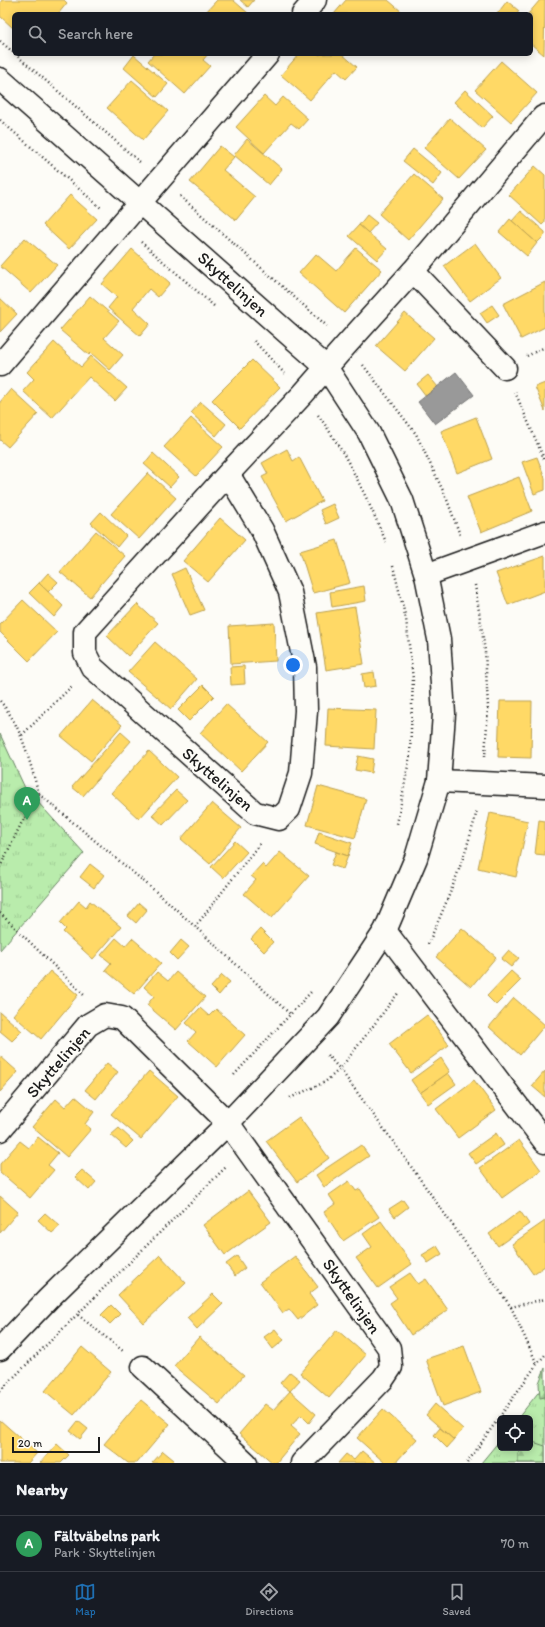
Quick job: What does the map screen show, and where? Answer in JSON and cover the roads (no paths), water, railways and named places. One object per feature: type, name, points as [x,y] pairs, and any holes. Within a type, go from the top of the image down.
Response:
[{"type":"street","points":[[305,12],[315,0]]},
{"type":"street","points":[[0,365],[266,56]]},
{"type":"street","name":"Skyttelinjen","points":[[0,78],[326,367],[369,434],[402,500],[426,575],[439,640],[444,714],[439,780],[416,858],[384,930],[328,1017],[228,1123],[48,1298],[0,1349]]},
{"type":"street","name":"Skyttelinjen","points":[[228,474],[262,530],[290,592],[305,667],[306,711],[300,773],[289,809],[279,819],[255,813],[92,667],[85,653],[85,632],[228,474],[303,394],[413,271],[545,116]]},
{"type":"street","points":[[413,271],[505,368]]},
{"type":"street","points":[[426,575],[545,532]]},
{"type":"street","points":[[439,780],[545,786]]},
{"type":"street","points":[[384,930],[545,1142]]},
{"type":"street","name":"Skyttelinjen","points":[[0,1130],[88,1025],[105,1016],[122,1018],[228,1123],[389,1348],[391,1367],[383,1379],[302,1463]]},
{"type":"street","points":[[143,1367],[246,1463]]},
{"type":"place","name":"Fältväbelns park","points":[[27,820]]}]
